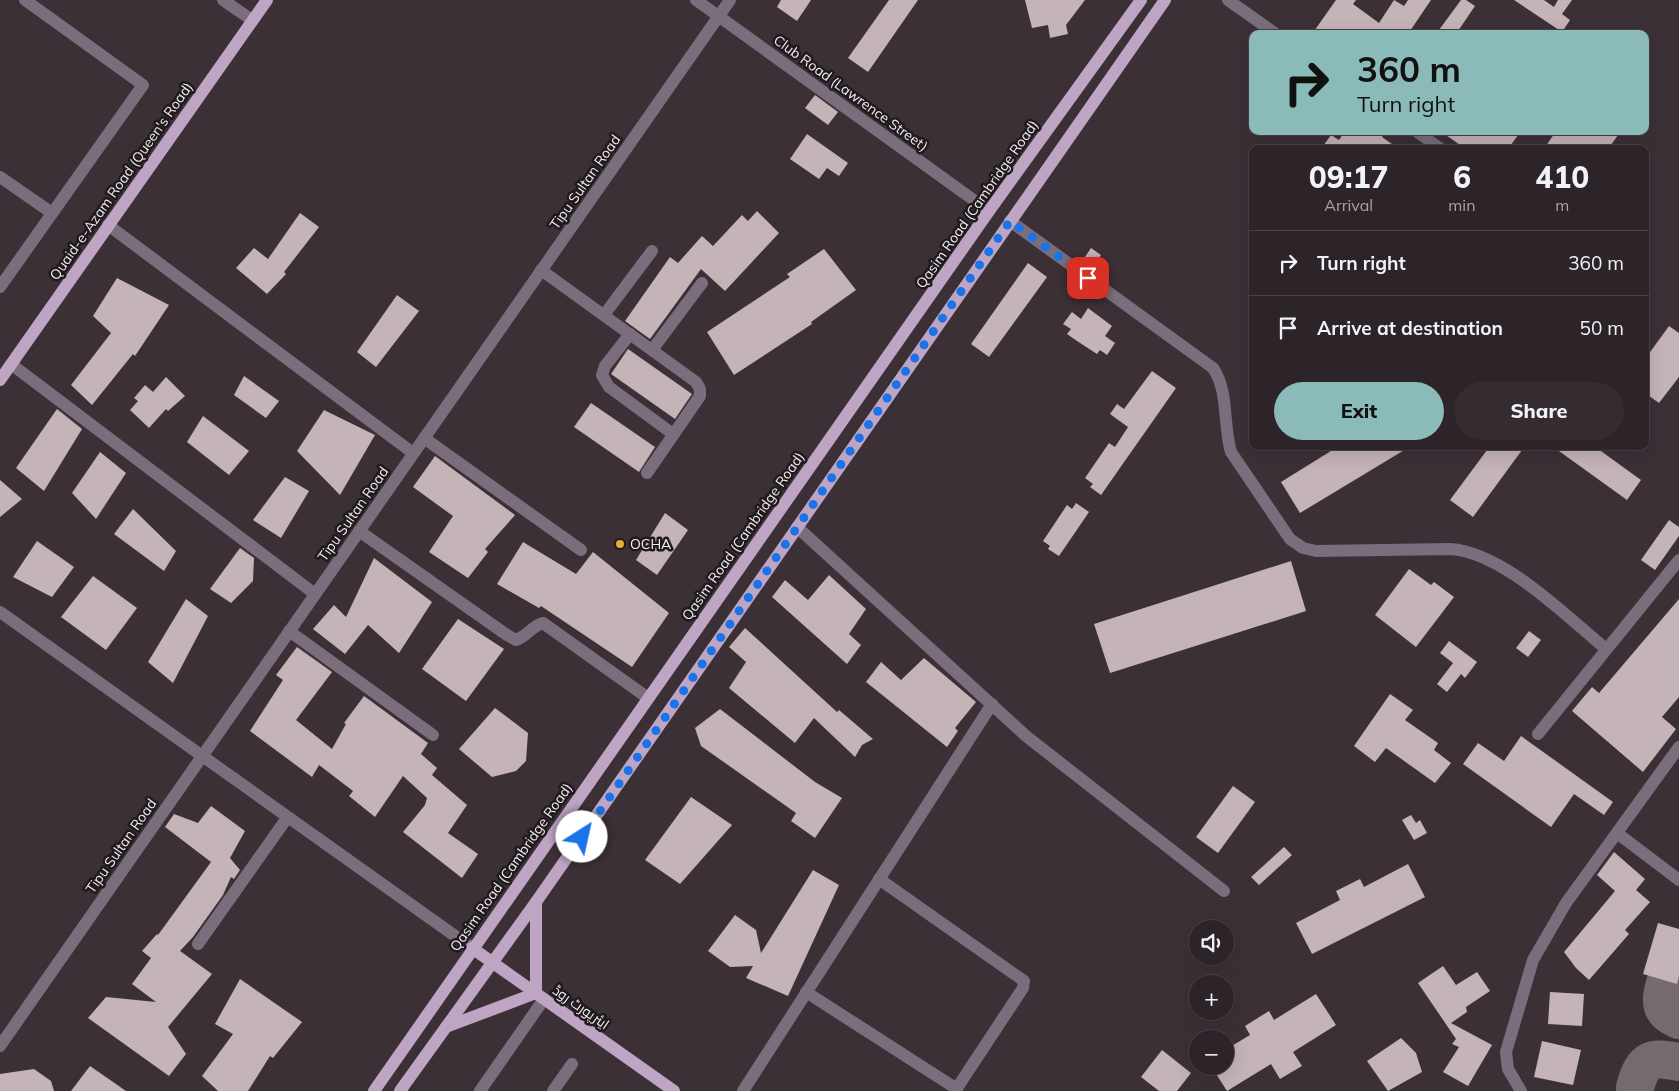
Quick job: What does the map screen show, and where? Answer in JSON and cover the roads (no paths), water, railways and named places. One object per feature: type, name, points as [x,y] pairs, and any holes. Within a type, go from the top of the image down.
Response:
[{"type":"main road","name":"Quaid-e-Azam Road (Queen's Road)","points":[[0,380],[267,0]]},
{"type":"main road","name":"Qasim Road (Cambridge Road)","points":[[374,1091],[472,948],[989,211],[1141,0]]},
{"type":"main road","points":[[400,1091],[536,902],[1165,0]]},
{"type":"main road","points":[[446,1027],[540,996],[536,902]]},
{"type":"main road","name":"ایئرپورٹ روڈ","points":[[472,948],[674,1091]]},
{"type":"street","points":[[0,287],[143,85],[26,0]]},
{"type":"street","points":[[223,0],[252,20]]},
{"type":"street","name":"Club Road (Lawrence Street)","points":[[696,0],[989,211]]},
{"type":"street","name":"Tipu Sultan Road","points":[[0,1046],[730,0]]},
{"type":"street","points":[[1228,0],[1270,30]]},
{"type":"street","points":[[1422,135],[1435,145]]},
{"type":"street","points":[[0,177],[52,213]]},
{"type":"street","points":[[1010,221],[1214,368],[1220,378],[1227,438],[1231,452],[1290,539],[1303,548],[1316,551],[1450,549],[1464,550],[1485,557],[1507,569],[1606,649]]},
{"type":"street","points":[[108,225],[413,453]]},
{"type":"street","points":[[604,315],[652,251]]},
{"type":"street","points":[[542,270],[696,382],[700,389],[700,396],[646,473]]},
{"type":"street","points":[[652,350],[702,283]]},
{"type":"street","points":[[630,334],[605,366],[602,375],[609,387],[673,434]]},
{"type":"street","points":[[11,364],[315,594]]},
{"type":"street","points":[[424,438],[581,550]]},
{"type":"street","points":[[797,527],[1026,736],[1224,891]]},
{"type":"street","points":[[359,531],[507,635],[516,640],[523,638],[536,625],[543,623],[648,698]]},
{"type":"street","points":[[1538,734],[1679,560]]},
{"type":"street","points":[[0,612],[201,757],[472,948]]},
{"type":"street","points":[[289,631],[433,735]]},
{"type":"street","points":[[743,1091],[992,704]]},
{"type":"street","points":[[1521,1091],[1508,1069],[1506,1052],[1533,960],[1566,903],[1679,747]]},
{"type":"street","points":[[198,944],[288,818]]},
{"type":"street","points":[[1617,833],[1679,880]]},
{"type":"street","points":[[806,992],[956,1090],[1023,988],[1024,982],[1021,978],[879,879]]},
{"type":"street","points":[[480,1091],[540,996]]},
{"type":"street","points":[[553,1091],[572,1064]]},
{"type":"place","name":"OCHA","points":[[620,544]]}]
